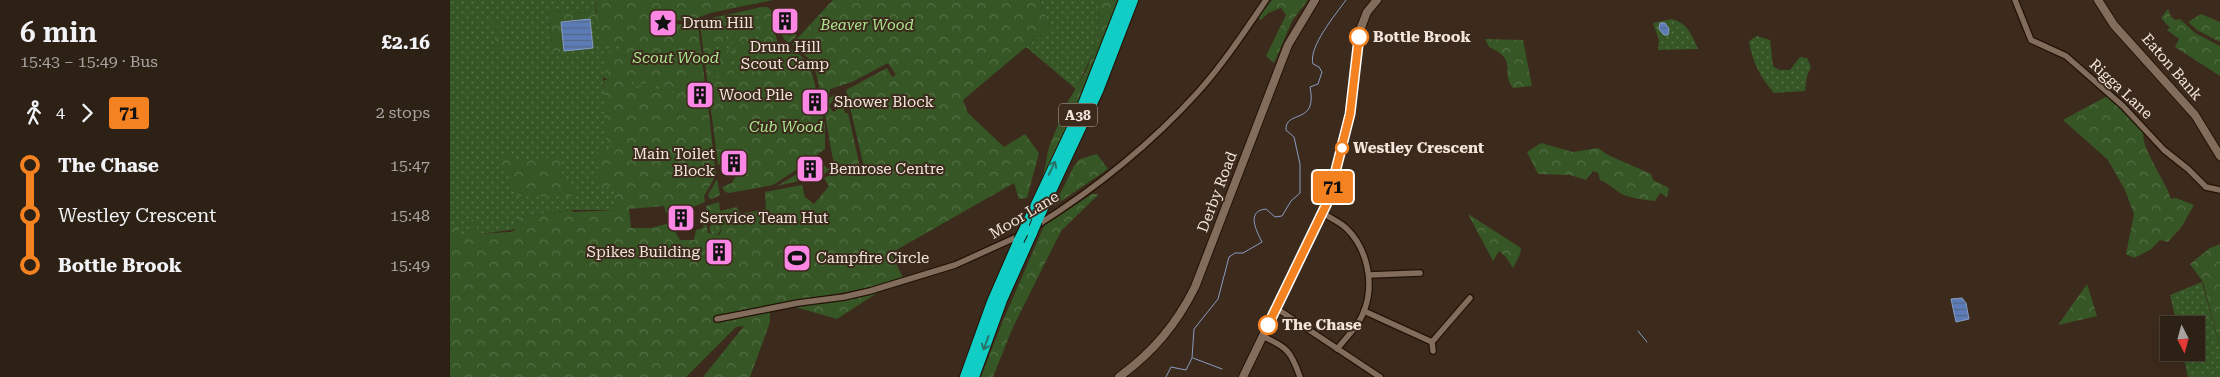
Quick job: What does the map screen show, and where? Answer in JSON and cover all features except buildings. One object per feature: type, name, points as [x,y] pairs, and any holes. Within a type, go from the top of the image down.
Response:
[{"type":"highway","name":"A38","points":[[974,377],[1028,230],[1082,106],[1124,0]]},
{"type":"highway","name":"A38","points":[[965,377],[992,302],[1019,240],[1037,222],[1098,92],[1133,0]]},
{"type":"street","name":"Moor Lane","points":[[717,319],[870,291],[955,265],[996,248],[1030,230],[1122,164],[1154,136],[1198,91],[1236,44],[1266,0]]},
{"type":"street","name":"Derby Road","points":[[1119,377],[1153,350],[1184,310],[1195,288],[1288,45],[1315,0]]},
{"type":"street","points":[[1244,377],[1262,336],[1323,213],[1334,185],[1350,114],[1360,30],[1367,12],[1377,0]]},
{"type":"street","name":"Rigga Lane","points":[[2015,0],[2031,40],[2066,56],[2123,106],[2164,150],[2188,169],[2206,187],[2220,190]]},
{"type":"street","name":"Eaton Bank","points":[[2098,0],[2114,25],[2195,115],[2220,156]]},
{"type":"street","points":[[1323,213],[1345,226],[1354,237],[1362,250],[1369,276],[1369,294],[1364,310],[1338,349]]},
{"type":"street","points":[[1369,276],[1420,273]]},
{"type":"street","points":[[1433,350],[1432,342],[1466,299]]},
{"type":"street","points":[[1276,308],[1380,377]]},
{"type":"street","points":[[1364,310],[1432,342]]},
{"type":"street","points":[[1262,336],[1282,345],[1290,351],[1300,377]]},
{"type":"green space","points":[[450,0],[595,0],[596,13],[548,11],[553,52],[593,48],[590,19],[598,19],[693,85],[697,98],[662,92],[639,85],[641,100],[603,77],[617,210],[571,210],[518,217],[517,229],[450,238]]},
{"type":"green space","points":[[595,0],[773,0],[710,13],[695,19],[697,22],[661,19],[657,25],[658,34],[664,34],[669,32],[676,24],[698,25],[705,84],[700,85],[696,91],[678,91],[645,83],[628,82],[639,89],[638,84],[674,93],[696,94],[697,98],[707,97],[716,175],[704,196],[705,202],[690,208],[666,213],[664,206],[629,209],[631,228],[651,228],[670,223],[680,240],[694,240],[696,230],[703,228],[705,214],[708,233],[719,235],[721,232],[719,212],[719,222],[709,224],[706,206],[719,202],[720,211],[737,207],[740,214],[766,209],[765,192],[802,185],[805,197],[814,204],[829,186],[824,178],[836,172],[822,102],[834,95],[835,98],[829,106],[833,112],[843,106],[845,113],[848,113],[860,167],[864,167],[846,90],[887,68],[892,77],[896,75],[888,63],[852,82],[830,89],[828,98],[822,100],[811,62],[792,44],[833,0],[1040,0],[1050,27],[963,100],[968,113],[1004,147],[1025,134],[1039,153],[1027,198],[1019,199],[1014,183],[891,253],[903,278],[871,288],[770,305],[770,322],[750,377],[703,377],[744,326],[736,327],[686,377],[450,377],[450,236],[452,227],[458,228],[459,235],[471,234],[468,223],[471,220],[475,220],[477,234],[511,232],[517,229],[518,217],[571,210],[574,212],[617,210],[613,185],[602,189],[596,183],[596,178],[602,174],[592,156],[594,153],[597,153],[598,148],[603,148],[609,152],[610,150],[604,131],[604,80],[607,80],[602,51],[627,49],[625,45],[602,46],[598,20],[561,22],[564,51],[553,53],[548,11],[597,13]]},
{"type":"green space","points":[[1040,0],[1099,0],[1098,34],[1093,53],[1076,89],[1026,47],[1050,27]]},
{"type":"green space","points":[[1099,0],[1119,0],[1084,95],[1041,186],[1049,147],[1066,105],[1086,71],[1093,53],[1098,34]]},
{"type":"green space","points":[[1272,0],[1308,0],[1292,21],[1274,63],[1266,56],[1286,15],[1281,8],[1268,13],[1261,20],[1258,18]]},
{"type":"green space","name":"Cub Wood","points":[[767,7],[775,13],[773,20],[774,32],[758,35],[759,15],[755,15],[754,41],[732,44],[731,20],[725,21],[727,45],[709,48],[710,50],[728,48],[733,73],[714,76],[714,78],[735,75],[740,93],[736,75],[761,71],[761,79],[763,77],[758,53],[787,47],[795,51],[806,62],[813,75],[818,99],[811,101],[813,107],[820,106],[825,126],[825,149],[811,159],[806,154],[798,161],[802,166],[773,185],[729,193],[725,192],[722,187],[732,183],[742,165],[741,158],[727,160],[718,165],[700,24],[712,18]]},
{"type":"green space","points":[[2168,9],[2171,17],[2175,20],[2180,19],[2195,33],[2220,46],[2220,76],[2175,47],[2179,39],[2167,30],[2170,28],[2161,18]]},
{"type":"green space","points":[[763,14],[773,20],[777,41],[785,49],[761,79],[718,112],[704,26]]},
{"type":"green space","points":[[2201,14],[2220,22],[2220,42],[2197,30],[2188,22]]},
{"type":"green space","points":[[491,18],[495,18],[500,23],[498,24],[500,47],[498,49],[494,45],[495,35]]},
{"type":"green space","points":[[779,19],[783,19],[789,36],[795,33],[797,36],[789,43],[782,36]]},
{"type":"green space","points":[[1671,19],[1685,26],[1698,49],[1658,50],[1659,40],[1653,23]]},
{"type":"green space","points":[[774,34],[777,41],[785,48],[758,52],[758,36]]},
{"type":"green space","points":[[1757,36],[1770,40],[1773,66],[1779,70],[1790,70],[1800,57],[1807,58],[1811,67],[1807,76],[1805,91],[1774,93],[1761,75],[1752,55],[1749,41]]},
{"type":"green space","points":[[1485,39],[1523,40],[1532,86],[1513,88],[1509,82],[1507,62],[1498,52],[1489,47]]},
{"type":"green space","points":[[754,44],[758,69],[738,72],[733,47]]},
{"type":"green space","points":[[2107,96],[2144,130],[2145,145],[2171,199],[2176,198],[2194,205],[2182,226],[2168,242],[2160,240],[2150,250],[2134,258],[2126,254],[2134,214],[2125,190],[2108,160],[2063,120]]},
{"type":"green space","points":[[1541,143],[1573,152],[1598,148],[1608,155],[1651,174],[1653,180],[1669,188],[1667,197],[1660,193],[1655,201],[1627,196],[1600,180],[1598,173],[1593,171],[1586,180],[1570,175],[1538,174],[1527,152]]},
{"type":"green space","points":[[503,154],[510,156],[514,161],[566,156],[560,166],[564,181],[578,193],[572,196],[518,196],[511,185],[506,167],[498,159]]},
{"type":"green space","points":[[1097,154],[1108,169],[1054,206],[1074,166],[1080,159]]},
{"type":"green space","points":[[824,165],[827,169],[831,166],[823,175],[803,180]]},
{"type":"green space","points":[[797,174],[803,180],[777,186]]},
{"type":"green space","points":[[717,179],[720,195],[712,199],[709,198],[708,195]]},
{"type":"green space","points":[[1092,194],[1099,194],[1061,231],[1013,327],[993,377],[981,377],[1044,226]]},
{"type":"green space","points":[[1468,214],[1521,248],[1513,268],[1499,251],[1493,261]]},
{"type":"green space","points":[[715,223],[721,229],[715,235],[709,229]]},
{"type":"green space","points":[[2220,244],[2220,348],[2203,282],[2190,264],[2210,248]]},
{"type":"green space","name":"Campfire Circle","points":[[797,249],[802,255],[804,262],[797,265],[790,257],[789,252]]},
{"type":"green space","points":[[2202,282],[2220,348],[2220,377],[2188,377],[2185,361],[2205,361],[2205,316],[2175,316],[2170,295]]},
{"type":"green space","points":[[2087,284],[2097,316],[2058,325]]},
{"type":"green space","points":[[880,291],[837,319],[795,307],[844,300]]},
{"type":"water","points":[[590,19],[593,48],[564,51],[561,22]]},
{"type":"water","points":[[1660,23],[1665,23],[1669,29],[1668,35],[1664,35],[1659,29]]},
{"type":"water","points":[[1962,298],[1966,303],[1969,319],[1956,322],[1951,299]]},
{"type":"waterway","name":"Bottle Brook","points":[[1166,377],[1171,367],[1186,370],[1192,358],[1194,329],[1218,299],[1229,257],[1235,253],[1243,253],[1262,242],[1254,222],[1256,213],[1266,209],[1275,217],[1282,216],[1291,201],[1300,193],[1300,164],[1294,137],[1286,130],[1287,124],[1290,120],[1306,112],[1309,107],[1311,99],[1310,87],[1318,84],[1322,72],[1319,67],[1313,64],[1315,49],[1324,31],[1346,0]]},
{"type":"waterway","points":[[1638,331],[1647,342]]},
{"type":"waterway","points":[[1193,358],[1222,369]]},
{"type":"bus line","name":"71","points":[[1268,325],[1334,185],[1350,114],[1359,37]]},
{"type":"place","name":"Drum Hill Scout Camp","points":[[785,21]]},
{"type":"place","name":"Drum Hill","points":[[663,23]]},
{"type":"place","name":"Bottle Brook","points":[[1359,37]]},
{"type":"place","name":"Wood Pile","points":[[700,95]]},
{"type":"place","name":"Shower Block","points":[[815,102]]},
{"type":"place","name":"Westley Crescent","points":[[1342,148]]},
{"type":"place","name":"Main Toilet Block","points":[[734,163]]},
{"type":"place","name":"Bemrose Centre","points":[[810,169]]},
{"type":"place","name":"Service Team Hut","points":[[681,218]]},
{"type":"place","name":"Spikes Building","points":[[719,252]]},
{"type":"place","name":"Campfire Circle","points":[[797,258]]},
{"type":"place","name":"The Chase","points":[[1268,325]]},
{"type":"park label","name":"Beaver Wood","points":[[867,25]]},
{"type":"park label","name":"Scout Wood","points":[[676,58]]}]
